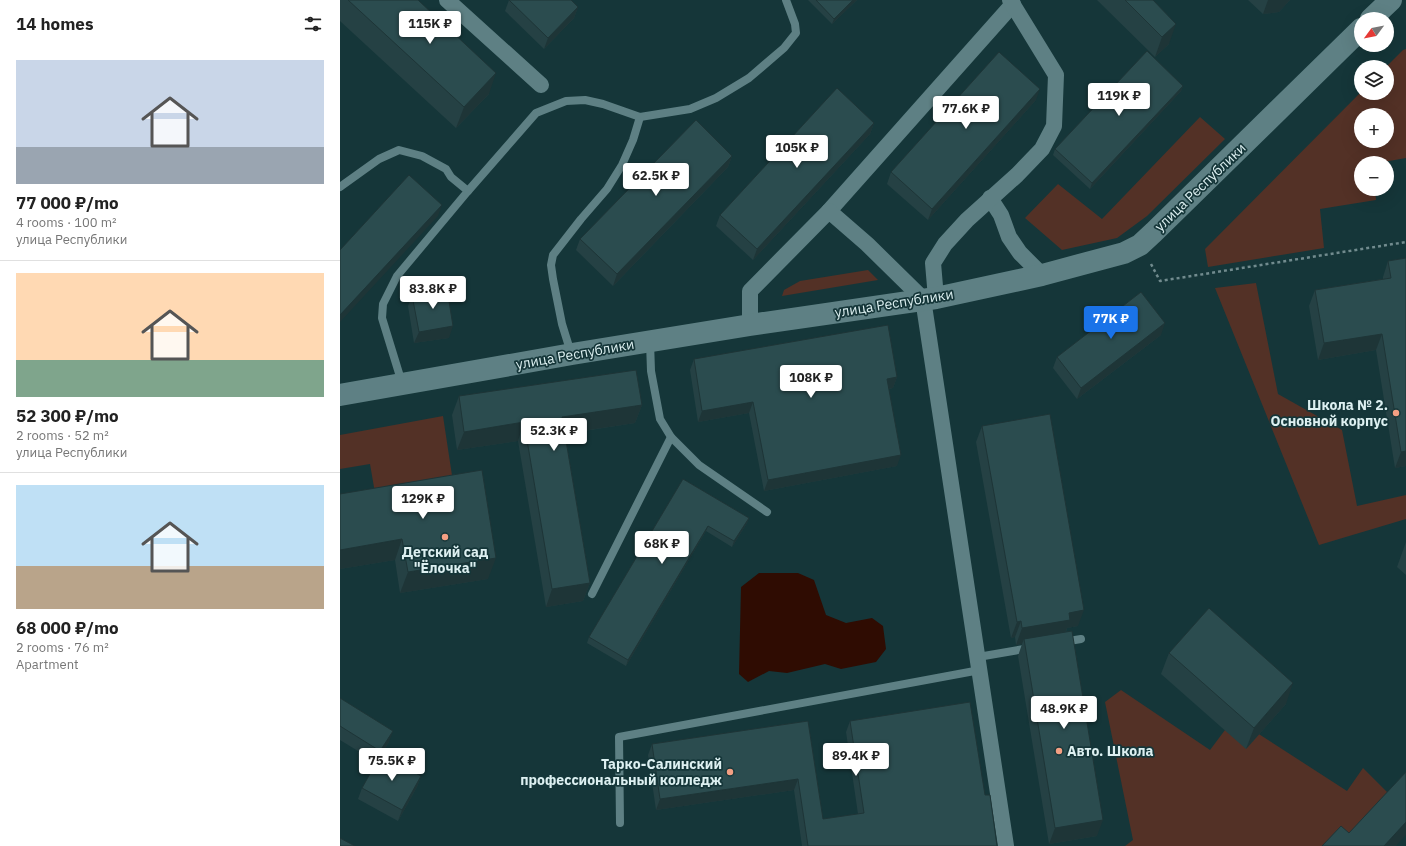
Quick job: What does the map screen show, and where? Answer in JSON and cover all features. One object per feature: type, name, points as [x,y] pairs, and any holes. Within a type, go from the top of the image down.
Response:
[{"type":"street","points":[[447,0],[541,85]]},
{"type":"street","points":[[1378,12],[1391,0]]},
{"type":"street","points":[[750,325],[750,291],[829,211],[1011,2],[1056,75],[1054,126],[1042,149],[1017,175],[967,220],[945,244],[933,263],[930,299],[979,664],[1006,846]]},
{"type":"street","name":"улица Республики","points":[[340,395],[650,341],[930,299],[1042,275],[1124,253],[1140,245],[1154,232],[1354,36]]},
{"type":"street","points":[[990,198],[1001,215],[1009,236],[1020,253],[1042,275]]},
{"type":"street","points":[[829,211],[930,299]]},
{"type":"lane","points":[[403,384],[382,318],[383,304],[397,276],[536,113],[566,101],[585,100],[603,104],[640,117],[690,110],[716,98],[748,78],[784,48],[796,33],[795,24],[786,0]]},
{"type":"lane","points":[[572,354],[562,324],[553,279],[551,265],[553,255],[607,189],[622,165],[633,140],[640,117]]},
{"type":"lane","points":[[340,187],[378,159],[399,150],[422,156],[446,169],[451,177],[468,191]]},
{"type":"lane","points":[[650,341],[651,371],[660,419],[671,437],[699,465],[767,512]]},
{"type":"lane","points":[[592,594],[671,437]]},
{"type":"lane","points":[[1052,644],[1081,639]]},
{"type":"lane","points":[[620,823],[618,737],[979,664],[1037,646]]},
{"type":"path","points":[[1140,245],[1160,281],[1406,242]]},
{"type":"shaded area","points":[[1406,49],[1406,158],[1394,160],[1394,156],[1354,156],[1354,196],[1376,196],[1376,200],[1320,209],[1324,248],[1208,267],[1205,249],[1354,99],[1394,100],[1393,60]]},
{"type":"shaded area","points":[[1200,117],[1225,139],[1147,216],[1117,238],[1062,250],[1025,218],[1058,184],[1102,219]]},
{"type":"shaded area","points":[[868,270],[878,280],[782,296],[784,290],[800,281]]},
{"type":"shaded area","points":[[1256,283],[1278,394],[1342,430],[1357,506],[1406,495],[1406,519],[1319,545],[1215,288]]},
{"type":"shaded area","points":[[443,416],[453,482],[375,493],[370,464],[340,469],[340,435]]},
{"type":"shaded area","points":[[759,573],[798,573],[814,580],[826,615],[846,623],[872,618],[883,626],[886,649],[876,662],[841,669],[825,664],[787,673],[769,671],[748,682],[739,674],[741,587]]},
{"type":"shaded area","points":[[1121,690],[1210,750],[1234,718],[1347,791],[1363,768],[1390,795],[1342,846],[1125,846],[1133,840],[1105,702]]},
{"type":"building","points":[[348,0],[418,0],[496,73],[464,107]]},
{"type":"building","points":[[509,0],[571,0],[578,7],[548,38]]},
{"type":"building","points":[[816,0],[853,0],[834,19]]},
{"type":"building","points":[[1125,0],[1153,0],[1176,24],[1162,37]]},
{"type":"building","points":[[1147,51],[1183,86],[1092,183],[1055,149]]},
{"type":"building","points":[[999,52],[1040,89],[932,209],[891,172]]},
{"type":"building","points":[[837,88],[874,123],[757,249],[720,215]]},
{"type":"building","points":[[696,120],[732,156],[617,274],[580,239]]},
{"type":"building","points":[[409,175],[442,205],[340,315],[340,250]]},
{"type":"building","name":"Школа № 2. Основной корпус","points":[[1406,258],[1406,451],[1401,452],[1382,334],[1324,343],[1315,290],[1391,278],[1388,261]]},
{"type":"building","points":[[447,289],[453,326],[419,332],[412,295]]},
{"type":"building","points":[[1141,292],[1165,323],[1081,388],[1057,357]]},
{"type":"building","points":[[888,325],[897,377],[887,379],[901,455],[768,480],[753,402],[702,411],[694,359]]},
{"type":"building","points":[[636,370],[642,405],[562,417],[590,583],[552,589],[524,422],[464,432],[459,396]]},
{"type":"building","points":[[1050,414],[1084,610],[1069,613],[1070,620],[1022,628],[1021,621],[1017,622],[982,426]]},
{"type":"building","points":[[482,470],[496,558],[408,572],[402,539],[340,550],[340,494]]},
{"type":"building","points":[[683,479],[749,518],[734,541],[708,526],[628,660],[589,637]]},
{"type":"building","points":[[1209,608],[1293,683],[1254,728],[1169,653]]},
{"type":"building","name":"Авто. Школа","points":[[1072,631],[1103,820],[1055,828],[1024,639]]},
{"type":"building","points":[[340,698],[393,731],[380,751],[340,726]]},
{"type":"building","points":[[970,702],[985,795],[990,795],[997,846],[808,846],[798,779],[660,799],[652,744],[808,721],[823,819],[864,813],[850,721]]},
{"type":"building","points":[[381,754],[421,776],[402,810],[362,788]]},
{"type":"building","points":[[1406,772],[1406,822],[1384,846],[1322,846],[1341,826],[1349,833]]},
{"type":"building","points":[[340,838],[355,846],[340,846]]},
{"type":"place","name":"Школа № 2. Основной корпус","points":[[1396,413]]},
{"type":"place","name":"Детский сад \"Ёлочка\"","points":[[445,537]]},
{"type":"place","name":"Авто. Школа","points":[[1059,751]]},
{"type":"place","name":"Тарко-Салинский профессиональный колледж","points":[[730,772]]}]
